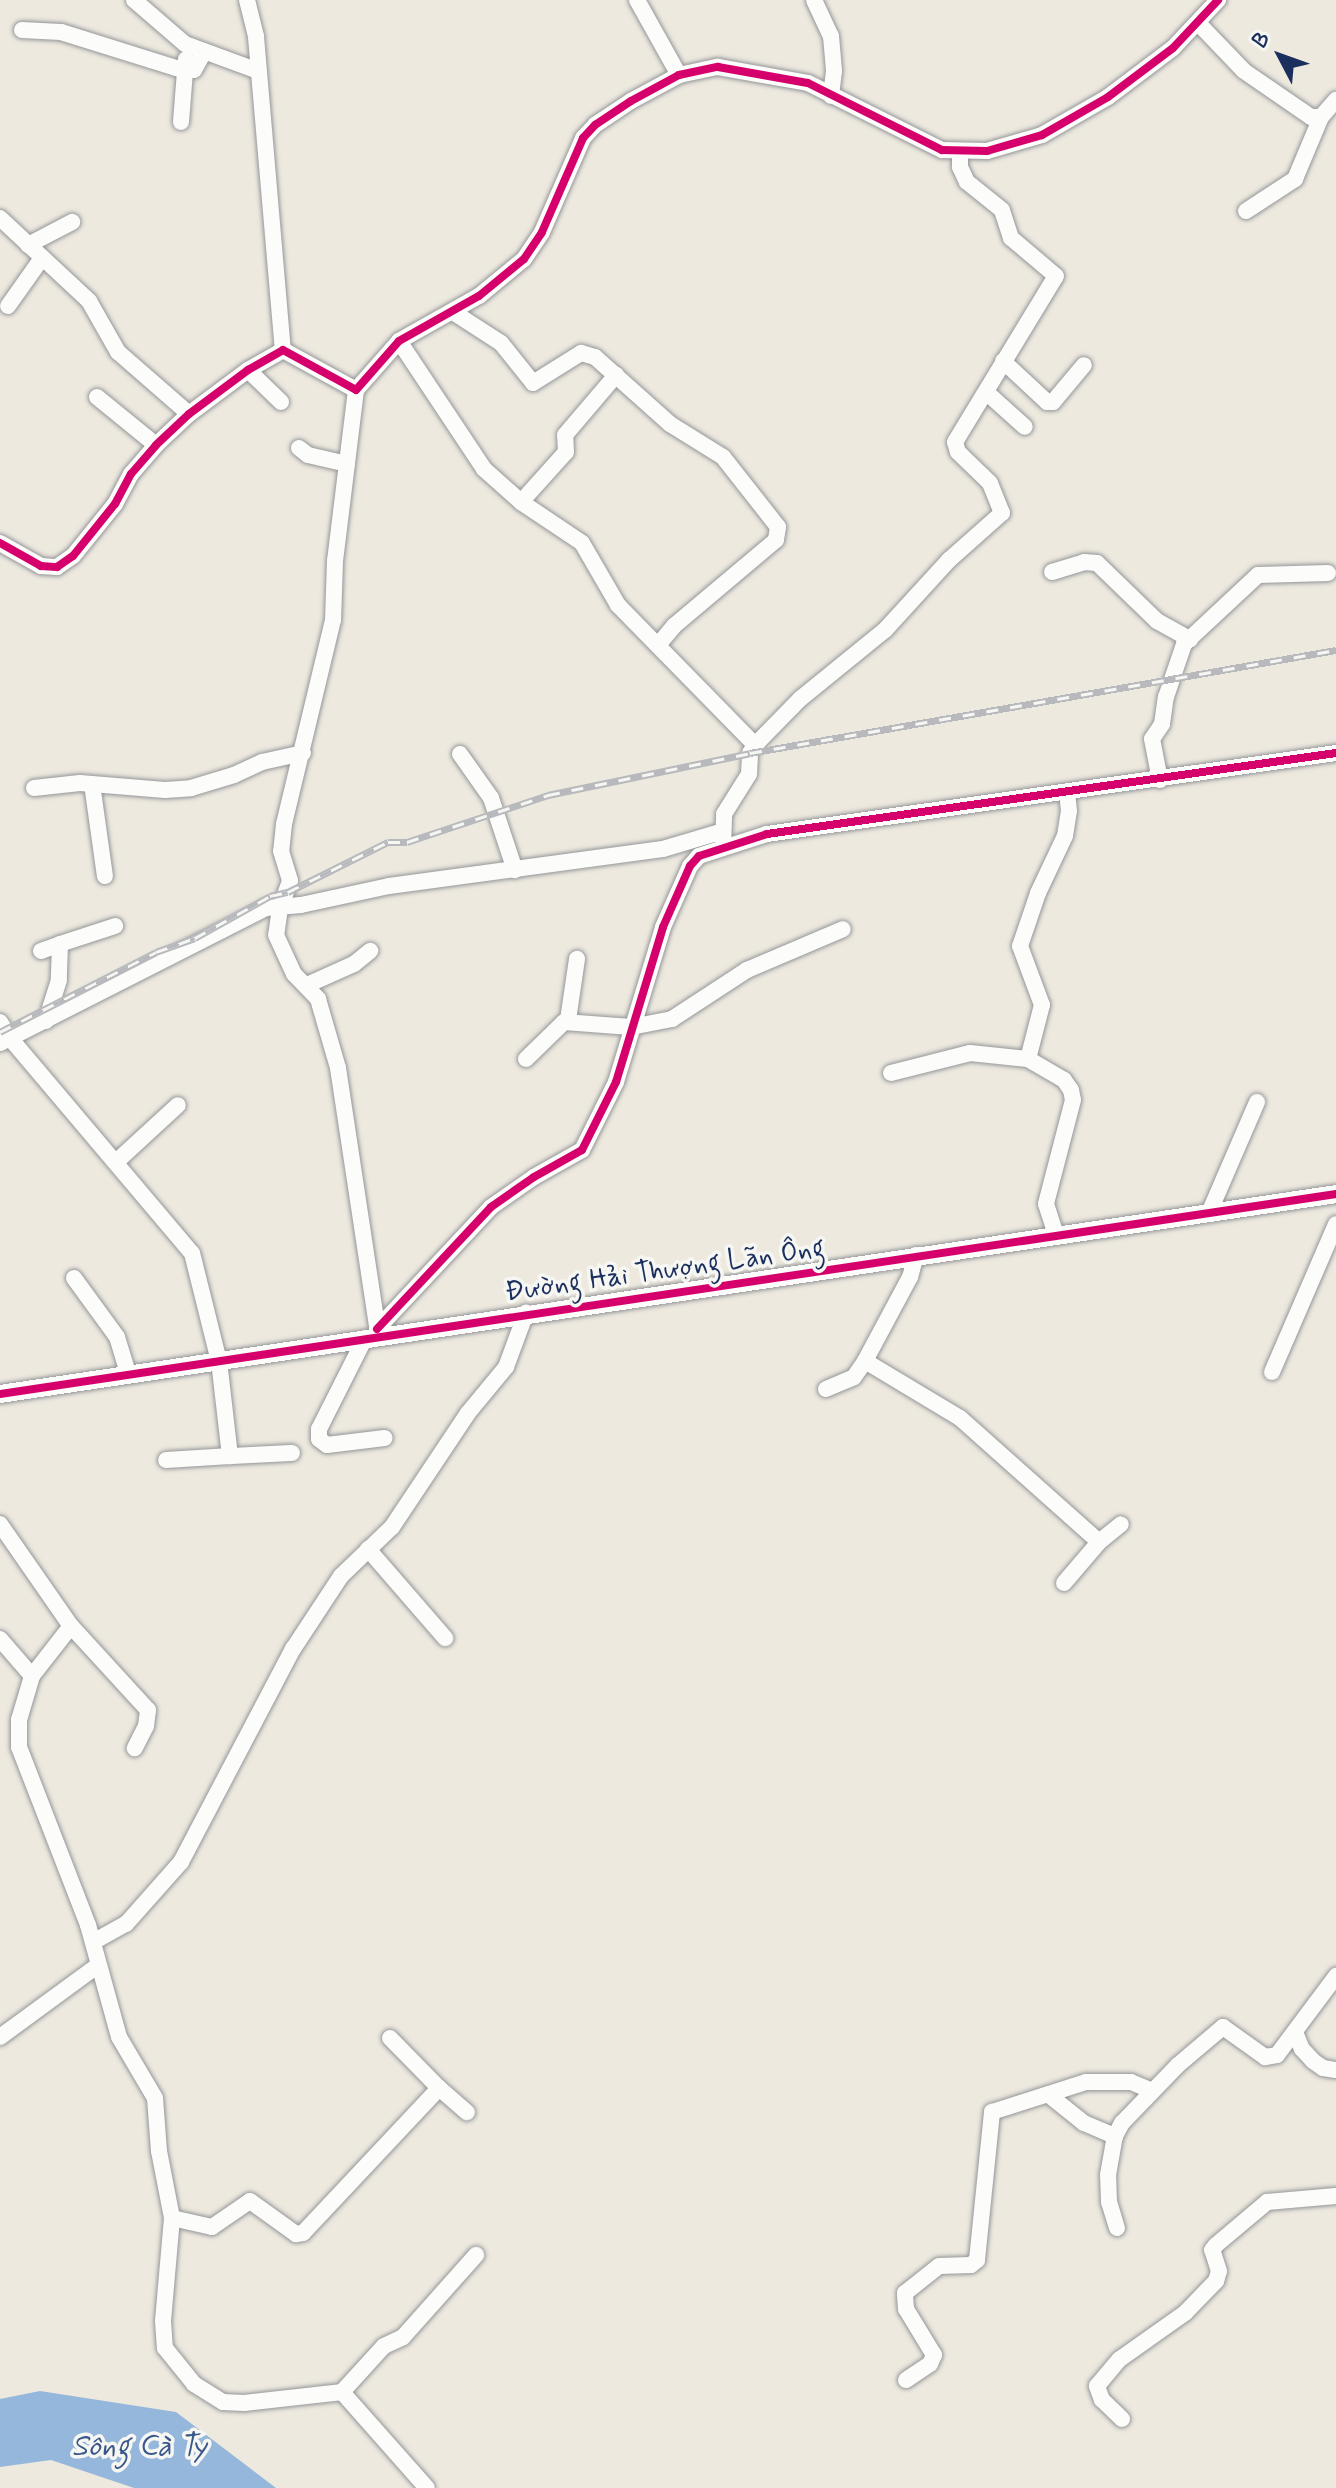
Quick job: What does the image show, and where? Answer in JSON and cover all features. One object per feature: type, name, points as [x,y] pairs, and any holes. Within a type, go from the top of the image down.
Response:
[{"type":"street","points":[[134,0],[185,44],[258,71]]},
{"type":"street","points":[[247,0],[256,37],[283,350]]},
{"type":"street","points":[[637,0],[679,75]]},
{"type":"street","points":[[814,0],[831,36],[831,96]]},
{"type":"street","points":[[373,1335],[338,1068],[318,999],[294,974],[276,935],[280,908],[290,881],[281,851],[282,834],[333,620],[335,561],[356,390],[399,341],[453,312],[501,280],[524,259],[542,232],[583,138],[595,125],[679,75],[718,67],[808,83],[942,150],[960,153],[1012,145],[1068,123],[1147,70],[1218,0]]},
{"type":"street","points":[[1198,23],[1250,76],[1311,117],[1321,117]]},
{"type":"street","points":[[22,30],[61,32],[142,60],[194,70],[204,52]]},
{"type":"street","points":[[181,122],[185,44]]},
{"type":"street","points":[[1246,211],[1295,179],[1321,117],[1336,100]]},
{"type":"street","points":[[385,1438],[327,1445],[319,1439],[319,1429],[373,1335],[491,1207],[534,1177],[582,1150],[611,1094],[653,952],[690,866],[722,840],[727,807],[749,774],[750,753],[755,745],[800,699],[885,630],[949,560],[999,517],[1002,509],[990,483],[955,447],[959,435],[1056,276],[1011,238],[1002,210],[967,182],[960,167],[960,153]]},
{"type":"street","points":[[0,218],[89,301],[118,352],[189,414]]},
{"type":"street","points":[[28,245],[72,222]]},
{"type":"street","points":[[8,306],[42,258]]},
{"type":"street","points":[[453,312],[501,343],[533,383],[581,353],[595,357],[670,424],[723,457],[779,532],[776,540],[674,626],[659,644]]},
{"type":"street","points":[[399,341],[484,469],[521,502],[582,543],[618,605],[755,745]]},
{"type":"street","points":[[0,543],[41,566],[57,567],[86,542],[115,504],[131,474],[156,445],[189,414],[248,370],[283,350]]},
{"type":"street","points":[[283,350],[356,390]]},
{"type":"street","points":[[1003,361],[1047,402],[1053,402],[1084,365]]},
{"type":"street","points":[[248,370],[281,402]]},
{"type":"street","points":[[521,502],[566,452],[565,435],[616,375]]},
{"type":"street","points":[[986,392],[1025,427]]},
{"type":"street","points":[[97,397],[156,445]]},
{"type":"street","points":[[299,448],[308,455],[347,464]]},
{"type":"street","points":[[1052,572],[1084,562],[1097,563],[1157,621],[1190,639]]},
{"type":"street","points":[[1160,780],[1152,739],[1162,724],[1166,697],[1180,652],[1190,639],[1258,575],[1328,573]]},
{"type":"street","points":[[34,788],[92,784],[165,790],[191,788],[234,775],[262,762],[303,753]]},
{"type":"street","points":[[5,1041],[266,908],[280,908],[389,886],[1336,753]]},
{"type":"street","points":[[460,754],[491,798],[515,870]]},
{"type":"street","points":[[92,784],[105,876]]},
{"type":"street","points":[[1028,1059],[1042,1005],[1020,946],[1038,893],[1065,836],[1069,811],[1067,792]]},
{"type":"street","points":[[41,951],[115,926]]},
{"type":"street","points":[[568,1020],[631,1027],[680,1016],[747,970],[843,929]]},
{"type":"street","points":[[46,1021],[59,980],[60,944]]},
{"type":"street","points":[[307,985],[354,964],[370,951]]},
{"type":"street","points":[[526,1059],[568,1020],[577,959]]},
{"type":"street","points":[[0,1022],[5,1041],[116,1162],[192,1253],[219,1361],[230,1456]]},
{"type":"street","points":[[891,1073],[970,1053],[1028,1059],[1064,1080],[1073,1100],[1046,1204],[1056,1235]]},
{"type":"street","points":[[1209,1213],[1257,1102]]},
{"type":"street","points":[[116,1162],[178,1105]]},
{"type":"street","name":"Đường Hải Thượng Lãn Ông","points":[[0,1394],[373,1335],[1336,1194]]},
{"type":"street","points":[[1272,1372],[1336,1224]]},
{"type":"street","points":[[826,1389],[854,1377],[865,1361],[910,1277],[916,1255]]},
{"type":"street","points":[[74,1278],[117,1337],[128,1374]]},
{"type":"street","points":[[93,1942],[126,1924],[181,1862],[293,1649],[341,1576],[398,1519],[468,1413],[506,1367],[526,1313]]},
{"type":"street","points":[[865,1361],[960,1418],[1099,1542]]},
{"type":"street","points":[[166,1460],[292,1453]]},
{"type":"street","points":[[0,1524],[71,1626],[148,1710],[146,1726],[135,1748]]},
{"type":"street","points":[[1064,1583],[1099,1542],[1121,1524]]},
{"type":"street","points":[[368,1549],[445,1638]]},
{"type":"street","points":[[71,1626],[32,1676],[19,1720],[19,1747],[93,1942],[97,1966],[119,2037],[155,2098],[159,2151],[172,2218],[163,2341],[171,2357],[194,2384],[210,2396],[234,2403],[342,2392],[384,2346],[403,2337],[476,2255]]},
{"type":"street","points":[[0,1639],[32,1676]]},
{"type":"street","points":[[0,2037],[97,1966]]},
{"type":"street","points":[[1117,2228],[1108,2192],[1115,2136],[1152,2091],[1223,2027],[1271,2058],[1295,2032],[1336,1976]]},
{"type":"street","points":[[1295,2032],[1302,2049],[1313,2061],[1323,2068],[1336,2070]]},
{"type":"street","points":[[390,2038],[467,2112]]},
{"type":"street","points":[[906,2380],[930,2364],[934,2355],[906,2309],[905,2293],[939,2266],[971,2265],[977,2260],[992,2112],[1086,2082],[1131,2082],[1152,2091]]},
{"type":"street","points":[[172,2218],[212,2227],[250,2201],[296,2234],[303,2233],[439,2088]]},
{"type":"street","points":[[1049,2095],[1084,2123],[1115,2136]]},
{"type":"street","points":[[1122,2419],[1102,2400],[1097,2386],[1120,2359],[1194,2306],[1216,2281],[1219,2271],[1212,2250],[1216,2245],[1267,2202],[1336,2196]]},
{"type":"street","points":[[342,2392],[427,2488]]},
{"type":"water","name":"Sông Cà Ty","points":[[40,2391],[176,2412],[276,2488],[134,2488],[51,2460],[0,2467],[0,2399]]},
{"type":"railway","points":[[0,1032],[156,952],[195,938],[270,896],[288,892],[388,842],[407,842],[548,795],[750,753],[1336,650]]},
{"type":"cycle path","points":[[0,543],[41,566],[57,567],[73,556],[115,504],[131,474],[156,445],[189,414],[248,370],[283,350],[356,390],[399,341],[479,296],[524,259],[542,232],[583,138],[595,125],[631,101],[679,75],[718,67],[808,83],[942,150],[987,151],[1042,135],[1108,97],[1173,48],[1218,0]]},
{"type":"cycle path","points":[[377,1329],[491,1207],[534,1177],[582,1150],[616,1082],[663,927],[690,866],[699,856],[767,834],[1336,753]]},
{"type":"cycle path","points":[[0,1394],[1336,1194]]}]
